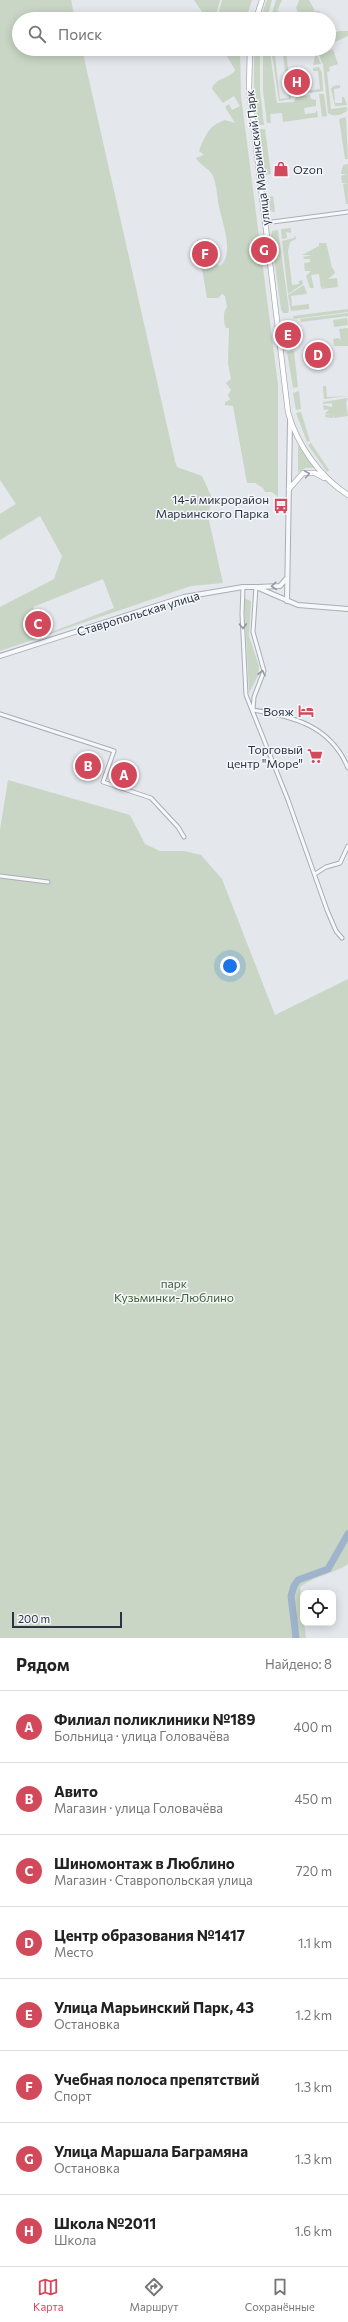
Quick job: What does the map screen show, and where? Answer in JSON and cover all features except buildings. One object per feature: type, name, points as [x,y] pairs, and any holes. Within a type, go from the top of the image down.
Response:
[{"type":"main road","points":[[258,12],[262,0]]},
{"type":"main road","name":"улица Марьинский Парк","points":[[250,56],[249,88],[290,420]]},
{"type":"main road","points":[[290,420],[306,450],[329,480]]},
{"type":"main road","points":[[289,489],[297,478],[303,473],[315,473],[329,480],[348,495]]},
{"type":"street","points":[[265,224],[348,212]]},
{"type":"street","name":"улица Марьинский Парк","points":[[287,600],[290,420]]},
{"type":"street","points":[[253,710],[254,697],[264,671],[253,632],[256,587],[280,586],[287,577]]},
{"type":"street","points":[[243,587],[246,695],[315,874],[327,910],[336,931],[342,938]]},
{"type":"street","name":"Ставропольская улица","points":[[0,656],[184,597],[243,587],[256,587],[298,605],[348,609]]},
{"type":"street","points":[[253,710],[294,718],[316,729],[340,752],[348,768]]},
{"type":"street","points":[[0,714],[114,751],[103,782],[151,798],[178,827],[184,837]]},
{"type":"street","points":[[315,874],[326,867],[340,863],[348,846]]},
{"type":"street","points":[[0,876],[48,882]]},
{"type":"green space","points":[[0,0],[71,0],[74,12],[12,12],[12,56],[84,56],[175,461],[177,467],[202,476],[212,498],[208,516],[223,583],[191,586],[0,651],[0,607],[54,579],[62,556],[40,516],[0,540],[0,514],[16,504],[0,480]],"holes":[[[103,579],[114,608],[44,635],[33,607]]]},
{"type":"green space","points":[[194,0],[220,0],[217,12],[202,12]]},
{"type":"green space","points":[[222,0],[252,0],[248,12],[219,12]]},
{"type":"green space","points":[[267,0],[272,0],[269,12],[263,12]]},
{"type":"green space","points":[[276,0],[282,0],[277,11],[279,12],[272,12]]},
{"type":"green space","points":[[299,0],[309,0],[315,11],[320,12],[298,12],[296,8]]},
{"type":"green space","points":[[348,31],[348,36],[336,41],[336,32]]},
{"type":"green space","points":[[227,56],[240,56],[241,96],[278,385],[278,497],[272,492],[265,492],[263,488],[255,483],[247,483],[233,406],[225,405],[225,402],[230,400],[228,395],[231,390],[226,383],[231,379],[228,363],[229,328],[226,328],[224,320],[224,314],[227,307],[225,296],[222,294],[218,298],[207,298],[197,240],[209,238],[212,259],[217,265],[220,266],[227,254],[227,246],[225,229],[215,184],[211,173],[196,158],[204,155],[199,151],[211,128],[225,120],[235,123],[225,107],[229,104],[232,110],[240,106],[234,96],[223,103],[212,89],[213,85],[233,73],[235,70]]},
{"type":"green space","points":[[254,56],[260,56],[260,89],[264,125],[258,125],[254,96]]},
{"type":"green space","points":[[263,56],[271,56],[277,103],[294,102],[296,97],[310,95],[311,99],[316,100],[316,106],[304,108],[305,114],[315,113],[317,110],[318,117],[283,122],[282,113],[270,114],[271,123],[267,123],[263,91]]},
{"type":"green space","points":[[272,56],[275,56],[280,99],[289,98],[286,82],[289,81],[291,99],[279,101]]},
{"type":"green space","points":[[283,56],[287,56],[289,78],[286,78]]},
{"type":"green space","points":[[315,56],[317,56],[321,64],[313,65]]},
{"type":"green space","points":[[320,56],[335,56],[338,64],[329,67],[330,71],[327,72],[331,109],[347,107],[347,111],[341,114],[336,115],[328,113],[323,65]]},
{"type":"green space","points":[[319,67],[322,73],[323,91],[295,95],[293,81],[295,80],[297,92],[320,89],[318,71],[313,71],[313,68]]},
{"type":"green space","points":[[340,85],[340,88],[334,89],[335,103],[342,103],[342,97],[344,97],[347,105],[335,106],[331,89],[333,86]]},
{"type":"green space","points":[[319,94],[324,94],[327,116],[322,117]]},
{"type":"green space","points":[[346,117],[348,159],[345,159],[339,119]]},
{"type":"green space","points":[[259,129],[265,129],[271,174],[264,175]]},
{"type":"green space","points":[[348,164],[348,183],[342,183],[341,176],[347,174],[341,174],[343,165]]},
{"type":"green space","points":[[348,183],[348,204],[346,204],[343,184]]},
{"type":"green space","points":[[273,196],[275,212],[270,210],[268,197]]},
{"type":"green space","points":[[291,228],[291,233],[286,232],[287,238],[282,239],[281,229]]},
{"type":"green space","points":[[278,230],[289,310],[288,313],[283,313],[281,309],[271,236],[272,231]]},
{"type":"green space","points":[[295,235],[296,239],[290,242],[288,251],[292,285],[299,284],[299,281],[302,280],[303,284],[288,294],[282,241],[294,238]]},
{"type":"green space","points":[[319,243],[326,243],[327,245],[325,246],[327,246],[332,268],[314,270],[333,268],[335,273],[328,279],[337,278],[338,287],[321,289],[325,286],[321,288],[319,274],[311,275],[314,288],[310,288],[306,276],[311,271],[305,271],[304,263],[310,262],[310,259],[304,259],[303,257],[312,255],[302,255],[319,246]]},
{"type":"green space","points":[[304,285],[307,294],[291,296],[292,306],[309,304],[309,309],[291,311],[288,295]]},
{"type":"green space","points":[[348,309],[348,312],[294,319],[293,316]]},
{"type":"green space","points":[[348,313],[348,316],[301,322],[300,319]]},
{"type":"green space","points":[[347,318],[348,325],[334,327],[333,320]]},
{"type":"green space","points":[[348,328],[348,346],[334,346],[333,339],[339,338],[341,341],[339,329]]},
{"type":"green space","points":[[294,351],[298,387],[293,388],[287,352]]},
{"type":"green space","points":[[323,386],[326,386],[327,397],[348,396],[324,399]]},
{"type":"green space","points":[[299,391],[301,409],[296,410],[293,393]]},
{"type":"green space","points":[[348,398],[346,403],[348,416],[334,418],[333,414],[333,418],[325,417],[325,415],[332,414],[325,414],[329,409],[324,410],[323,405],[332,407],[332,403],[323,404],[323,402]]},
{"type":"green space","points":[[301,412],[310,441],[307,442],[296,413]]},
{"type":"green space","points":[[311,443],[329,470],[327,472],[308,445]]},
{"type":"green space","points":[[298,446],[301,446],[315,468],[306,468],[298,472]]},
{"type":"green space","points":[[244,598],[251,601],[249,636],[259,666],[258,676],[249,693]]},
{"type":"green space","name":"парк Кузьминки-Люблино","points":[[8,780],[130,815],[145,844],[160,851],[184,851],[201,855],[222,879],[275,1015],[348,979],[348,1564],[311,1580],[300,1587],[300,1626],[305,1626],[306,1638],[0,1638],[0,830]]},
{"type":"waterway","points":[[296,1638],[291,1596],[294,1586],[298,1580],[328,1569],[348,1534]]},
{"type":"place","name":"Школа №2011","points":[[297,82]]},
{"type":"place","name":"Ozon","points":[[281,169]]},
{"type":"place","name":"Улица Маршала Баграмяна","points":[[264,250]]},
{"type":"place","name":"Учебная полоса препятствий","points":[[205,254]]},
{"type":"place","name":"Улица Марьинский Парк, 43","points":[[288,335]]},
{"type":"place","name":"Центр образования №1417","points":[[318,355]]},
{"type":"place","name":"14-й микрорайон Марьинского Парка","points":[[281,506]]},
{"type":"place","name":"Шиномонтаж в Люблино","points":[[38,624]]},
{"type":"place","name":"Вояж","points":[[306,711]]},
{"type":"place","name":"Торговый центр \"Море\"","points":[[315,756]]},
{"type":"place","name":"Авито","points":[[88,766]]},
{"type":"place","name":"Филиал поликлиники №189","points":[[124,775]]}]
